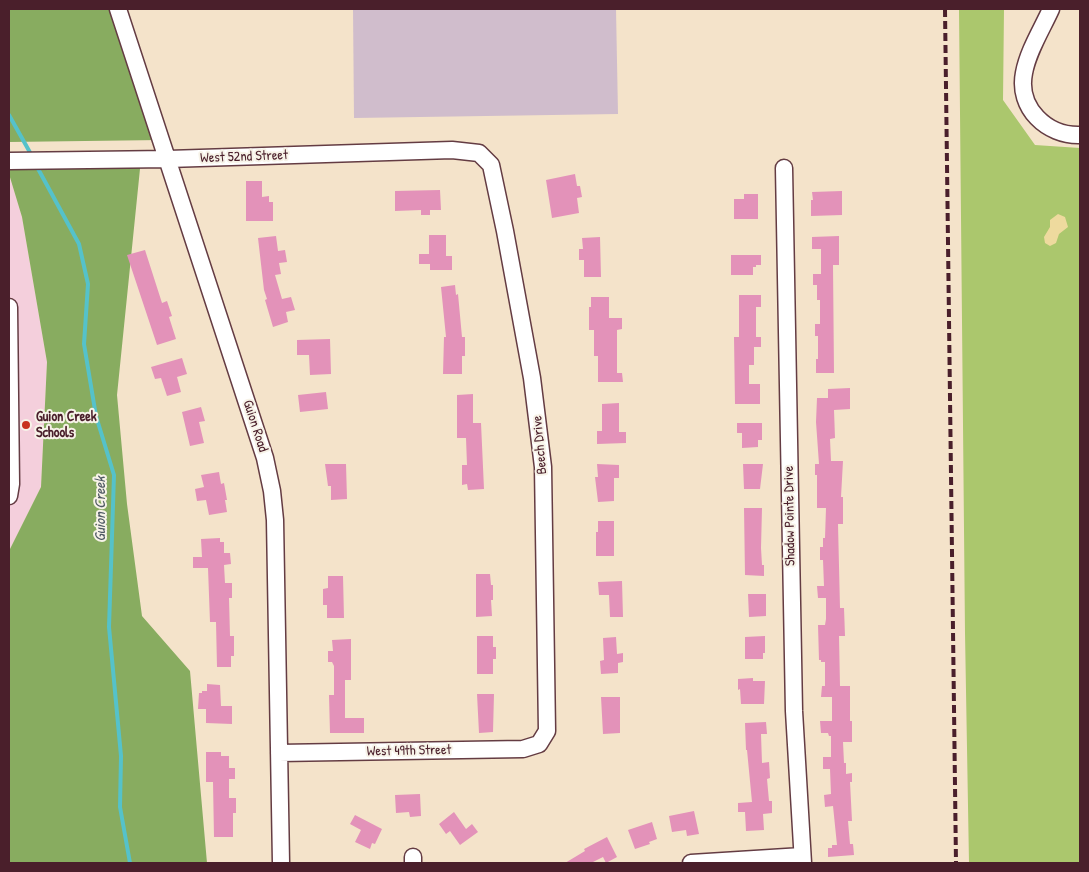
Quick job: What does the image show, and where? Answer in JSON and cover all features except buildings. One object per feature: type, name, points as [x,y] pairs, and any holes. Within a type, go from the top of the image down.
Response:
[{"type":"street","name":"Guion Road","points":[[118,9],[265,458],[271,485],[275,520],[281,863]]},
{"type":"street","points":[[1051,9],[1026,65],[1023,76],[1024,91],[1029,107],[1042,124],[1061,133],[1080,135]]},
{"type":"street","name":"West 52nd Street","points":[[9,161],[168,159],[452,150],[479,153]]},
{"type":"street","name":"Beech Drive","points":[[479,153],[491,165],[530,368],[542,448],[547,732],[539,744]]},
{"type":"street","name":"Shadow Pointe Drive","points":[[784,168],[794,710],[802,859]]},
{"type":"street","points":[[9,307],[11,484],[9,496]]},
{"type":"street","name":"West 49th Street","points":[[279,753],[523,749],[539,744]]},
{"type":"street","points":[[692,863],[802,859]]},
{"type":"shaded area","points":[[353,9],[616,9],[618,114],[354,118]]},
{"type":"shaded area","name":"Guion Creek Schools","points":[[9,174],[22,217],[47,362],[41,487],[9,551]]},
{"type":"green space","points":[[9,9],[118,9],[161,140],[9,142]]},
{"type":"green space","points":[[959,9],[1004,9],[1003,100],[1035,145],[1080,148],[1080,863],[969,863]]},
{"type":"green space","points":[[141,159],[117,395],[127,504],[142,616],[190,671],[207,863],[9,863],[9,551],[41,487],[47,362],[22,217],[9,174],[9,161]]},
{"type":"sand","points":[[1058,214],[1065,217],[1068,227],[1059,234],[1056,243],[1050,246],[1045,243],[1044,237],[1050,227],[1050,220]]},
{"type":"waterway","name":"Guion Creek","points":[[9,115],[32,156]]},
{"type":"waterway","name":"Guion Creek","points":[[36,165],[79,244],[88,284],[84,344],[96,416],[114,475],[109,627],[121,756],[120,807],[130,863]]},
{"type":"railway","points":[[945,9],[956,863]]},
{"type":"place","name":"Guion Creek Schools","points":[[26,425]]}]
